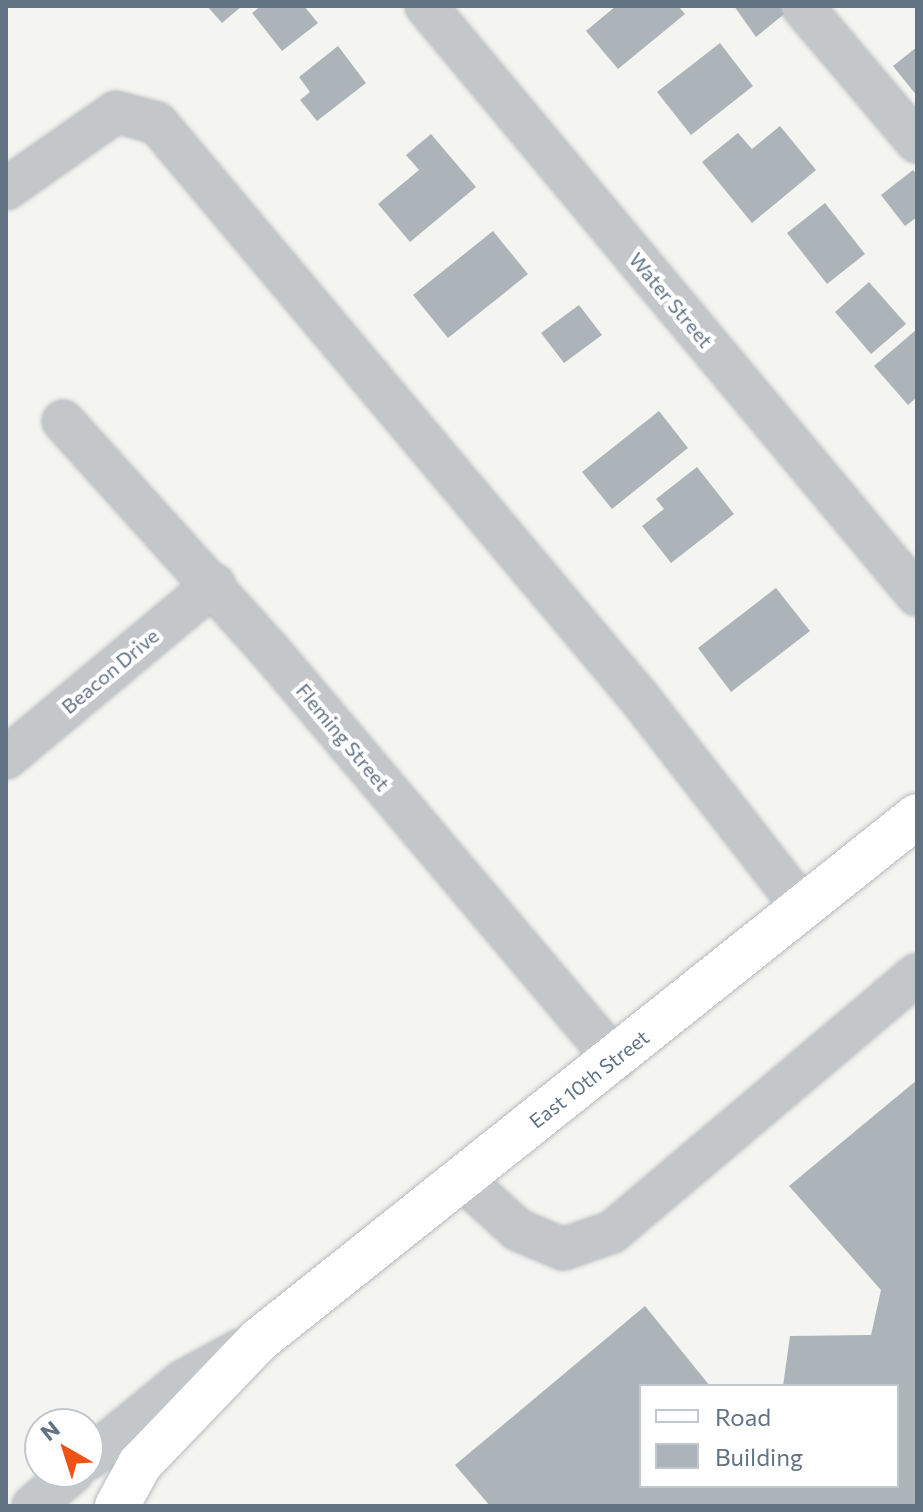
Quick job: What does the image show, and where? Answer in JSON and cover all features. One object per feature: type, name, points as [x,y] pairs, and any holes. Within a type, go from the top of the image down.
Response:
[{"type":"main road","name":"East 10th Street","points":[[117,1506],[140,1464],[259,1340],[615,1060],[917,816]]},
{"type":"street","name":"Water Street","points":[[426,6],[917,595]]},
{"type":"street","points":[[802,6],[917,142]]},
{"type":"street","points":[[6,189],[116,112],[157,123],[641,700],[803,908]]},
{"type":"street","name":"Fleming Street","points":[[63,421],[214,585],[615,1060]]},
{"type":"street","name":"Beacon Drive","points":[[14,737],[214,585]]},
{"type":"street","points":[[463,1180],[518,1230],[563,1249],[612,1232],[917,974]]},
{"type":"street","name":"East 10th Street","points":[[104,1446],[183,1381],[259,1340]]},
{"type":"street","points":[[33,1506],[54,1488]]},
{"type":"building","points":[[207,6],[242,6],[222,23]]},
{"type":"building","points":[[261,6],[304,6],[318,23],[282,51],[252,13]]},
{"type":"building","points":[[616,6],[678,6],[685,14],[618,69],[586,31]]},
{"type":"building","points":[[734,6],[794,6],[756,37]]},
{"type":"building","points":[[720,43],[753,86],[691,135],[657,92]]},
{"type":"building","points":[[338,46],[366,83],[317,121],[300,100],[310,92],[299,77]]},
{"type":"building","points":[[917,47],[917,96],[893,66]]},
{"type":"building","points":[[780,126],[816,170],[752,223],[702,162],[738,133],[752,149]]},
{"type":"building","points":[[431,134],[476,187],[410,242],[378,204],[419,170],[406,155]]},
{"type":"building","points":[[913,170],[917,175],[917,217],[905,226],[881,195]]},
{"type":"building","points":[[825,203],[865,254],[827,284],[787,233]]},
{"type":"building","points":[[493,231],[528,274],[448,338],[413,295]]},
{"type":"building","points":[[869,282],[906,324],[871,354],[835,312]]},
{"type":"building","points":[[579,305],[602,335],[564,363],[541,333]]},
{"type":"building","points":[[917,329],[917,397],[908,405],[874,366]]},
{"type":"building","points":[[659,411],[688,448],[612,509],[582,472]]},
{"type":"building","points":[[697,467],[734,514],[671,563],[642,526],[664,509],[656,499]]},
{"type":"building","points":[[776,588],[810,631],[731,692],[698,648]]},
{"type":"building","points":[[917,1080],[917,1506],[490,1506],[455,1465],[645,1306],[708,1384],[639,1384],[639,1488],[899,1488],[899,1384],[783,1384],[790,1336],[871,1335],[881,1290],[789,1186]]}]
